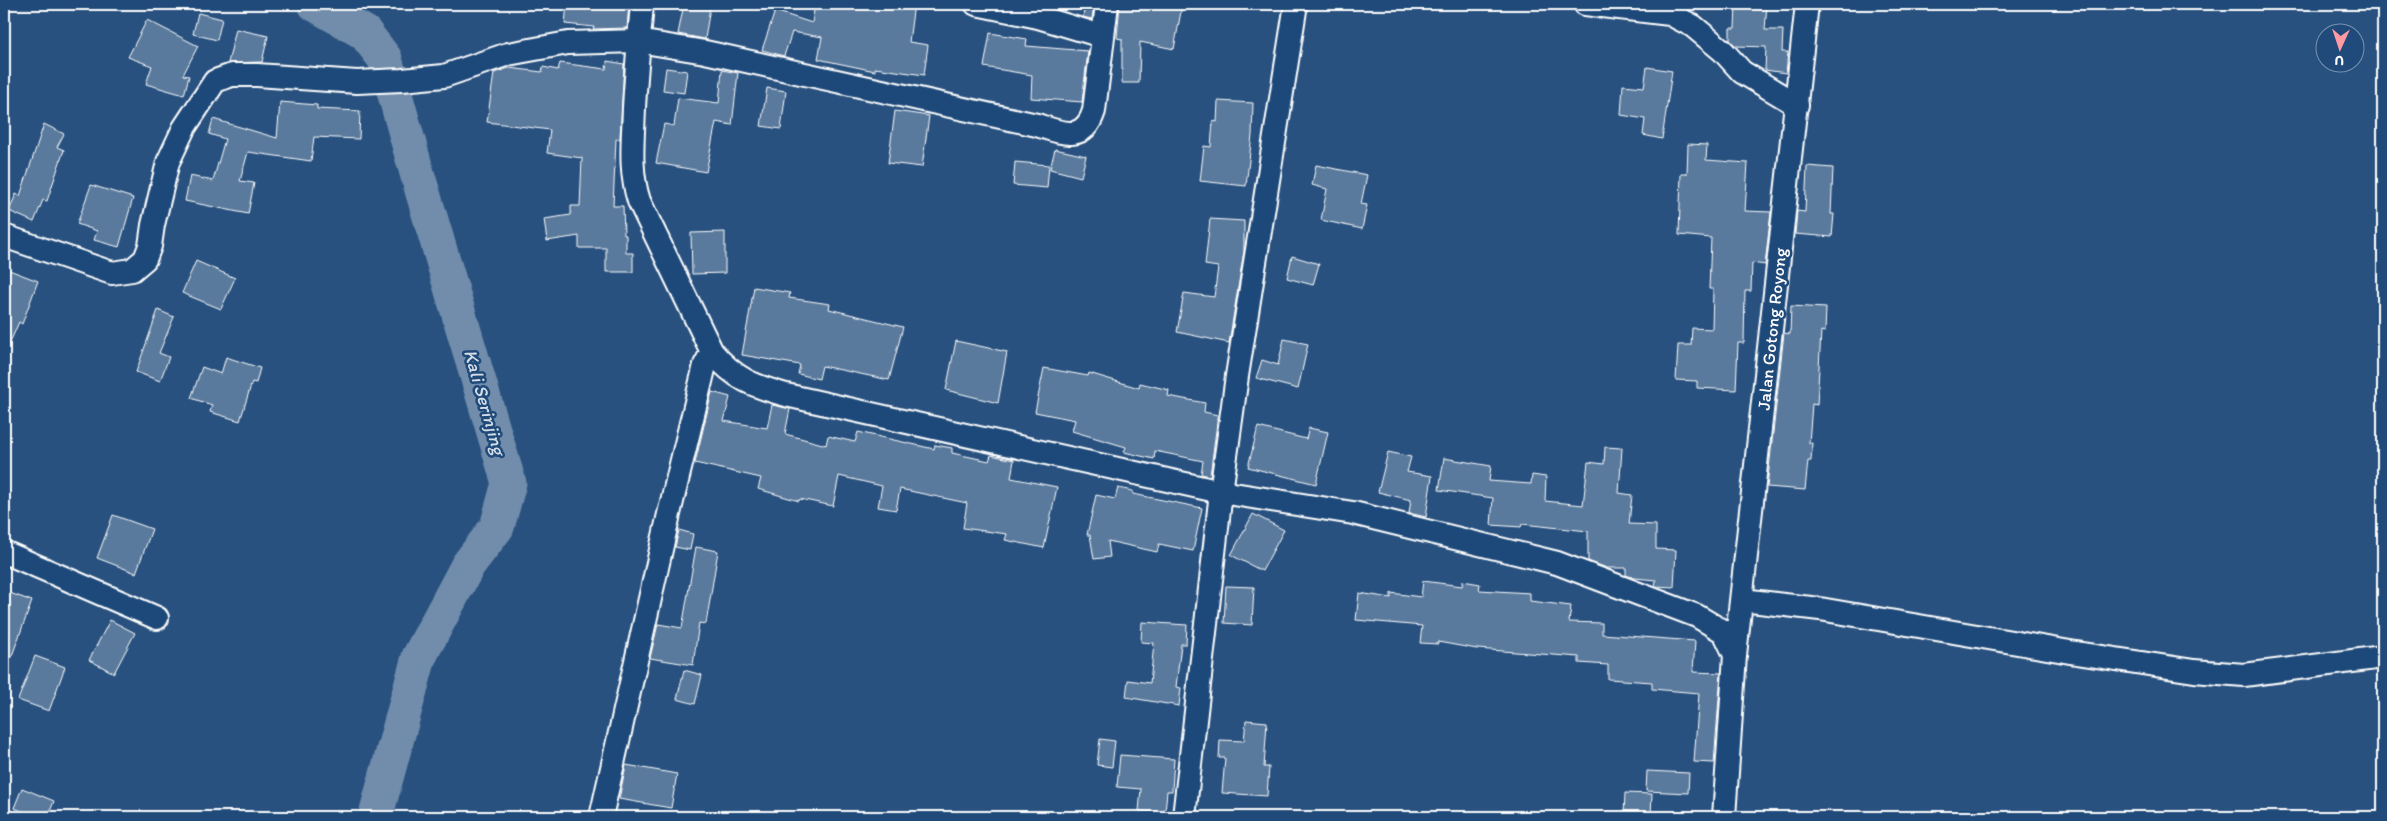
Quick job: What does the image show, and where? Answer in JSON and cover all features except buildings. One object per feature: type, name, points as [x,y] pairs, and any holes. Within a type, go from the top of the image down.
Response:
[{"type":"street","points":[[642,4],[631,164],[633,183],[639,201],[712,352],[727,370],[761,388],[1221,492],[1353,513],[1557,563],[1697,616],[1724,632],[1736,654]]},
{"type":"street","points":[[976,4],[1038,17],[1102,36]]},
{"type":"street","points":[[4,236],[112,273],[132,270],[145,259],[150,246],[168,162],[184,128],[215,81],[232,75],[357,82],[444,76],[508,54],[568,42],[638,41],[704,52],[1037,125],[1066,134],[1080,132],[1089,125],[1094,111],[1107,4]]},
{"type":"street","points":[[1184,817],[1221,492],[1256,244],[1296,4]]},
{"type":"street","points":[[1586,4],[1670,14],[1693,26],[1723,51],[1742,72],[1797,105]]},
{"type":"street","name":"Jalan Gotong Royong","points":[[1724,817],[1736,654],[1807,4]]},
{"type":"street","points":[[601,817],[669,514],[705,365],[712,352]]},
{"type":"street","points":[[4,552],[157,618]]},
{"type":"street","points":[[1742,600],[1820,609],[2070,652],[2244,675],[2383,657]]},
{"type":"waterway","name":"Kali Serinjing","points":[[315,4],[365,33],[385,59],[509,483],[497,527],[468,565],[419,657],[377,811],[377,817]]}]
